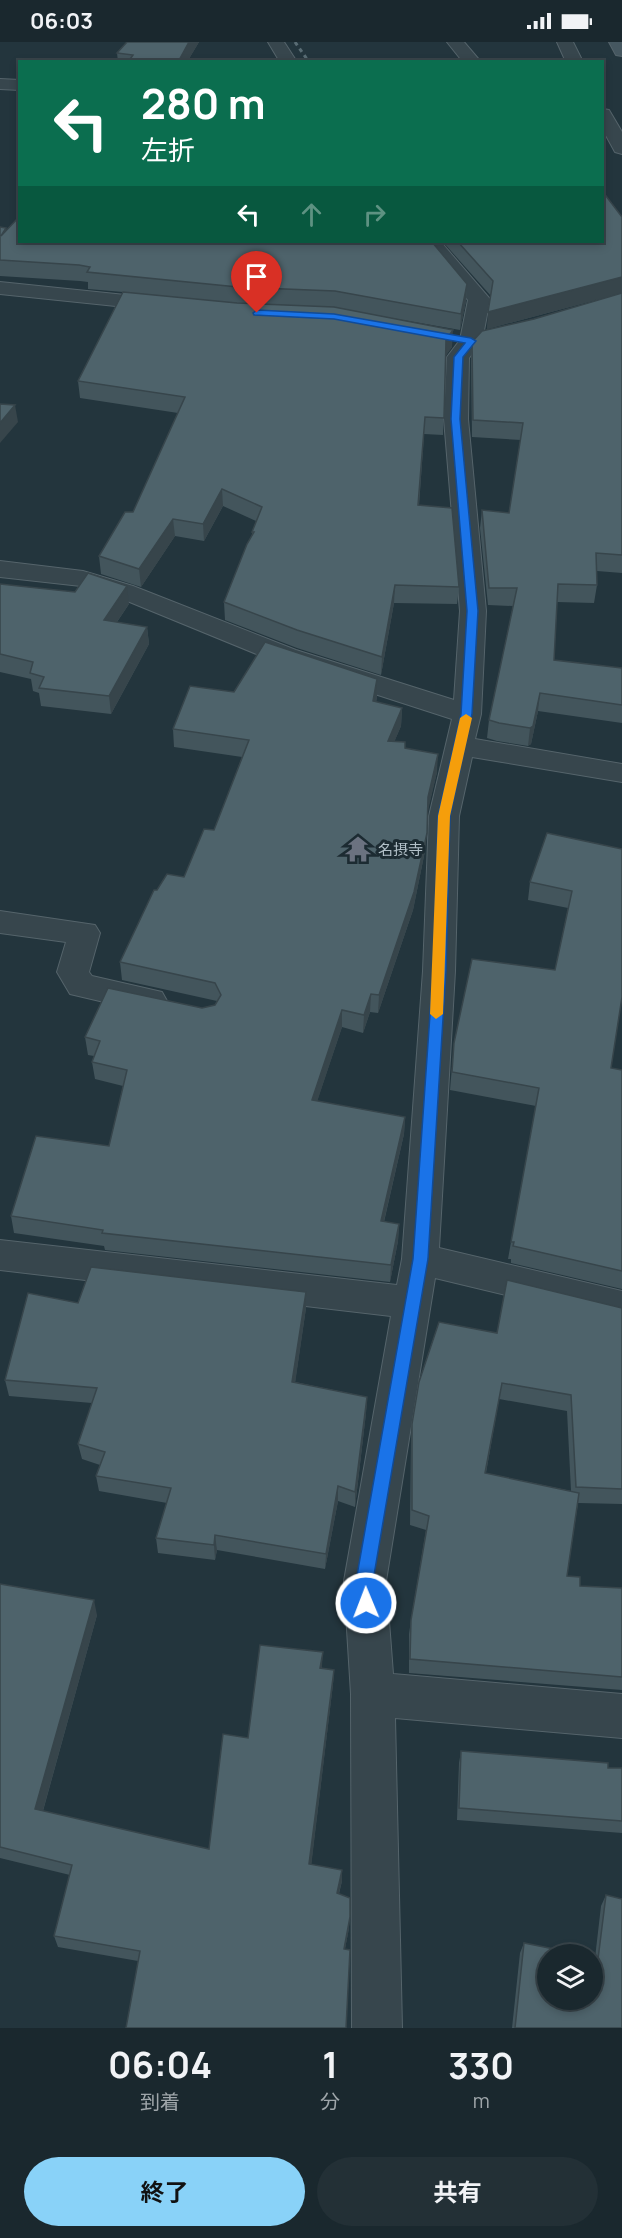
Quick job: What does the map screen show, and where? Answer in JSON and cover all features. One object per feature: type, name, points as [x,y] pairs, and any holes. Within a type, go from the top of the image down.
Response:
[{"type":"street","points":[[276,42],[288,60]]},
{"type":"street","points":[[455,42],[471,60]]},
{"type":"street","points":[[565,42],[575,60]]},
{"type":"street","points":[[617,42],[622,51]]},
{"type":"street","points":[[0,84],[18,85]]},
{"type":"street","points":[[604,116],[622,148]]},
{"type":"street","points":[[377,2028],[373,1694],[365,1581],[420,1259],[439,971],[444,816],[464,730],[472,611],[456,419],[459,357],[471,338],[479,299],[432,243]]},
{"type":"street","points":[[0,288],[190,307]]},
{"type":"street","points":[[0,569],[83,579],[124,591],[464,730],[622,773]]},
{"type":"street","points":[[0,922],[84,933],[73,972],[81,987],[182,1007]]},
{"type":"street","points":[[0,1255],[413,1303]]},
{"type":"street","points":[[420,1259],[622,1308]]},
{"type":"street","points":[[373,1694],[622,1716]]},
{"type":"building","points":[[127,42],[189,42],[179,60],[129,60],[133,55],[117,53]]},
{"type":"building","points":[[604,193],[622,217],[622,277],[488,312],[493,281],[459,243],[604,243]]},
{"type":"building","points":[[18,218],[18,243],[433,243],[467,284],[461,314],[335,291],[238,287],[87,272],[90,267],[79,265],[0,260],[0,227],[6,228],[1,236]]},
{"type":"building","points":[[123,292],[237,303],[334,307],[453,330],[446,340],[444,418],[425,417],[418,505],[452,508],[459,587],[395,585],[382,657],[297,630],[224,602],[254,532],[252,532],[262,507],[222,489],[203,524],[173,519],[139,569],[99,556],[125,512],[133,512],[185,397],[78,381]]},
{"type":"building","points":[[622,293],[622,555],[596,553],[597,585],[558,584],[554,660],[622,668],[622,705],[540,693],[533,726],[530,728],[499,723],[489,720],[517,588],[489,588],[482,510],[509,513],[523,423],[473,420],[472,342],[482,331],[534,319]]},
{"type":"building","points":[[0,404],[15,405],[0,423]]},
{"type":"building","points":[[88,573],[127,586],[104,620],[147,627],[109,696],[39,688],[44,677],[30,673],[33,662],[0,654],[0,584],[75,592]]},
{"type":"building","points":[[265,642],[377,679],[373,701],[402,708],[388,741],[405,742],[405,748],[438,754],[428,797],[427,833],[414,892],[379,995],[371,994],[364,1015],[342,1010],[312,1100],[405,1117],[381,1221],[399,1224],[391,1265],[102,1233],[103,1230],[11,1216],[36,1136],[109,1146],[127,1070],[92,1062],[100,1041],[85,1037],[108,988],[202,1008],[215,1005],[221,995],[215,983],[120,962],[154,890],[157,890],[167,874],[184,877],[204,829],[214,830],[249,740],[173,729],[190,686],[234,692]]},
{"type":"building","points":[[547,833],[622,849],[622,997],[611,1068],[622,1070],[622,1271],[513,1246],[514,1242],[511,1242],[539,1088],[452,1072],[454,1043],[472,959],[555,970],[572,891],[530,882]]},
{"type":"building","points":[[91,1267],[306,1292],[292,1382],[367,1397],[355,1492],[338,1486],[326,1554],[215,1535],[214,1545],[156,1538],[171,1488],[96,1476],[105,1452],[78,1444],[97,1388],[5,1380],[28,1293],[78,1303]]},
{"type":"building","points":[[507,1280],[622,1308],[622,1489],[576,1487],[571,1395],[502,1383],[485,1473],[579,1493],[567,1576],[580,1577],[580,1586],[622,1588],[622,1677],[410,1659],[411,1620],[429,1516],[412,1510],[412,1424],[419,1382],[439,1322],[497,1333]]},
{"type":"building","points":[[0,1584],[94,1600],[35,1809],[209,1849],[223,1734],[248,1738],[260,1645],[323,1652],[320,1668],[334,1670],[309,1864],[342,1870],[337,1893],[350,1898],[350,1917],[344,1949],[350,1950],[346,2028],[126,2028],[140,1951],[54,1936],[72,1865],[0,1847]]},
{"type":"building","points":[[461,1751],[608,1763],[608,1768],[622,1768],[622,1821],[459,1808]]},
{"type":"building","points":[[606,1895],[622,1899],[622,2028],[515,2028],[524,1943],[537,1946],[537,2010],[603,2010],[603,1944],[600,1944]]},
{"type":"railway","points":[[295,42],[308,60]]},
{"type":"slow traffic","points":[[436,1014],[444,816],[466,718]]},
{"type":"place","name":"名摂寺","points":[[358,849]]},
{"type":"route","points":[[257,313],[334,316],[471,341],[459,357],[456,419],[472,611],[467,714],[444,816],[439,971],[420,1259],[365,1581],[366,1603]]}]
